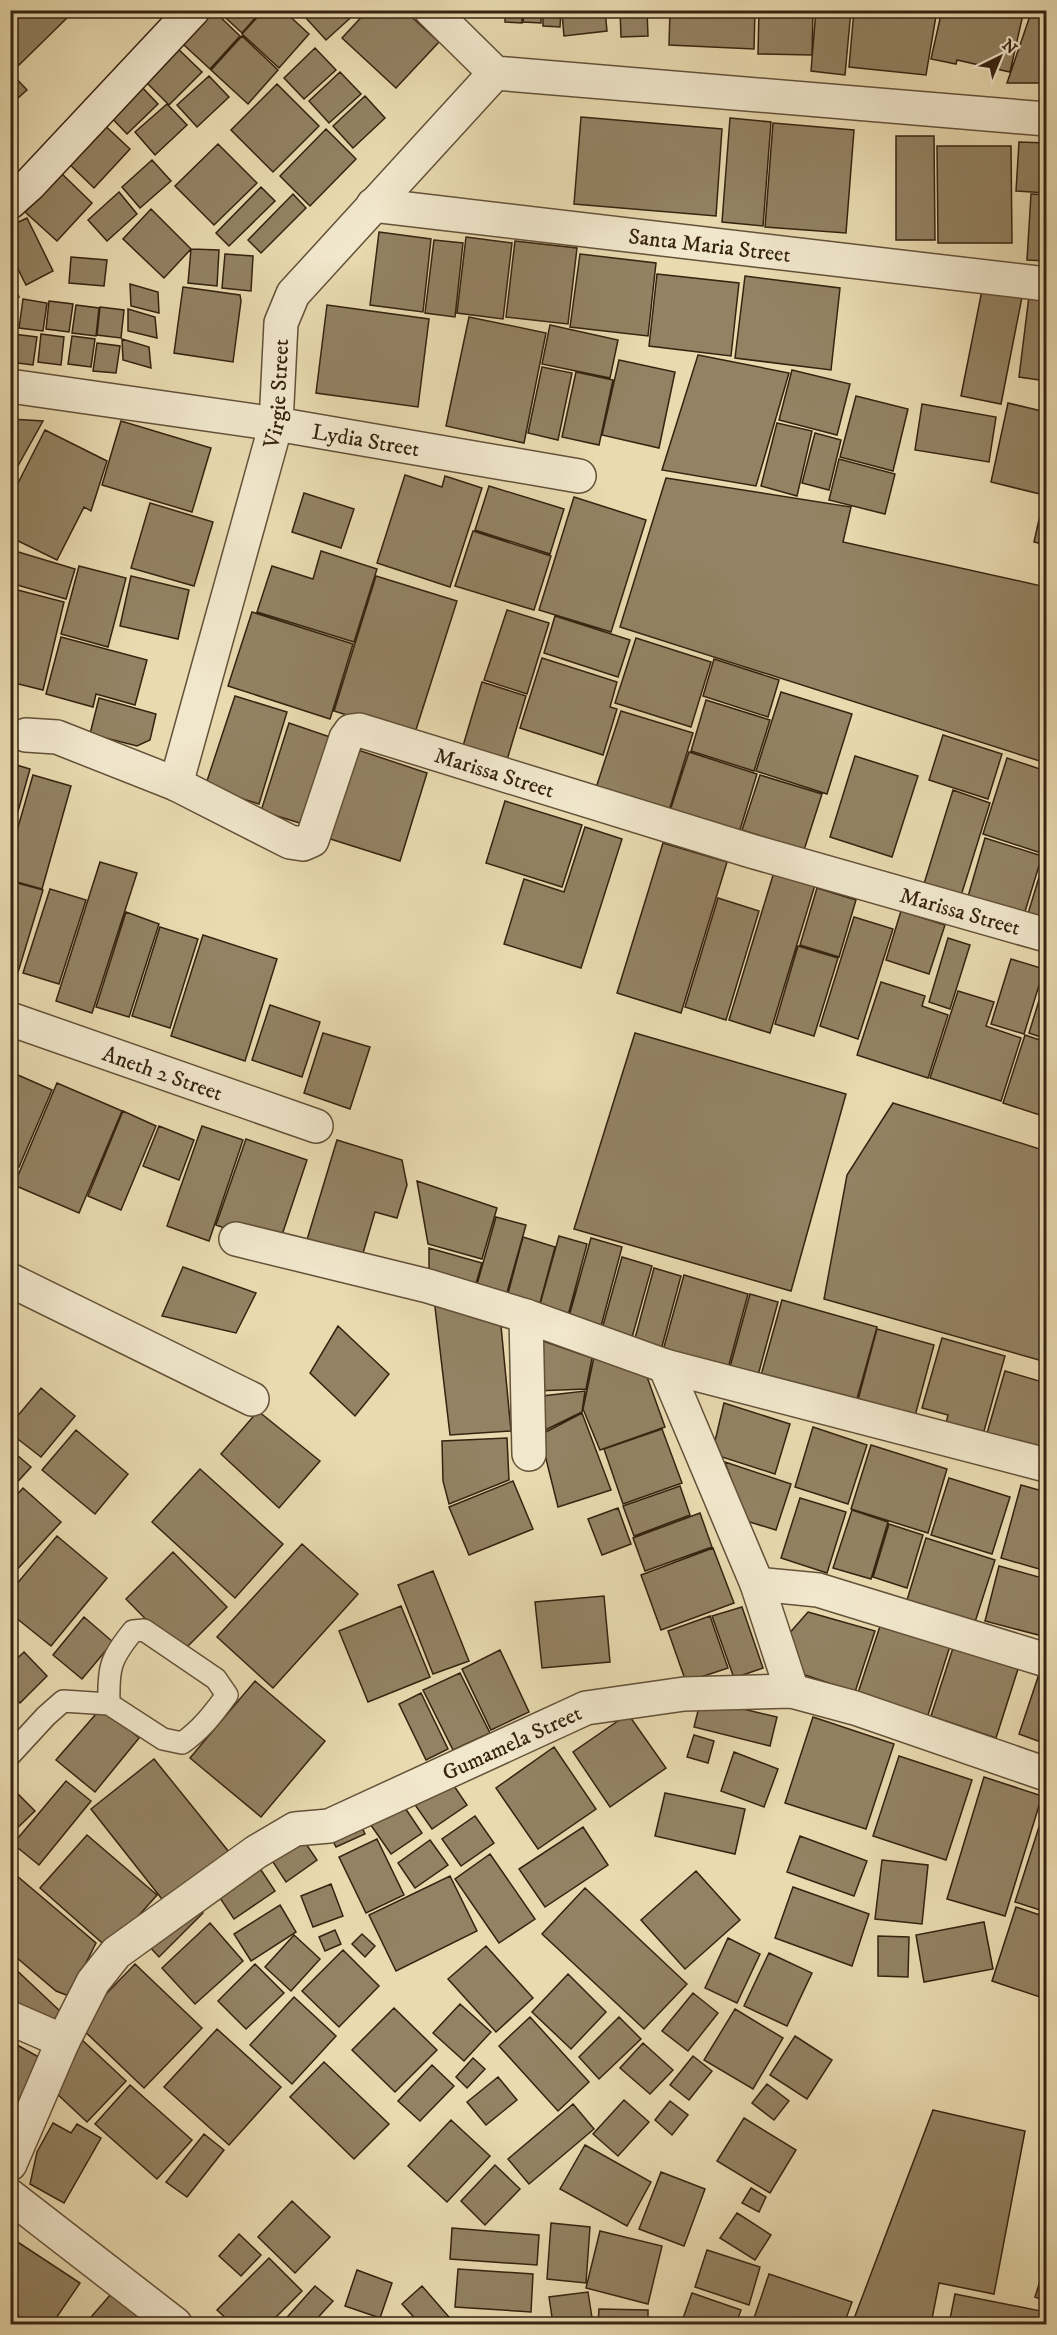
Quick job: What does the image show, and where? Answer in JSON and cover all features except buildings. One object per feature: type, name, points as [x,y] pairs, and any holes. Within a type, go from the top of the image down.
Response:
[{"type":"street","points":[[10,201],[30,184],[193,10]]},
{"type":"street","points":[[431,10],[495,73],[1047,119]]},
{"type":"street","name":"Virgie Street","points":[[177,784],[276,424],[281,323],[293,294],[495,73]]},
{"type":"street","name":"Santa Maria Street","points":[[373,205],[1047,284]]},
{"type":"street","name":"Lydia Street","points":[[10,386],[276,424],[579,476]]},
{"type":"street","name":"Marissa Street","points":[[16,730],[57,737],[177,784],[290,842],[303,844],[312,840],[346,738],[351,732],[359,730],[751,851],[1047,935]]},
{"type":"street","name":"Aneth 2 Street","points":[[10,1019],[316,1126]]},
{"type":"street","points":[[236,1239],[428,1286],[526,1316],[665,1366],[1047,1464]]},
{"type":"street","points":[[10,1280],[252,1399]]},
{"type":"street","points":[[526,1316],[529,1454]]},
{"type":"street","points":[[665,1366],[757,1584],[792,1691]]},
{"type":"street","points":[[757,1584],[818,1590],[1047,1660]]},
{"type":"street","name":"Gumamela Street","points":[[10,2164],[63,2041],[93,1982],[116,1953],[256,1852],[295,1829],[329,1826],[586,1708],[684,1694],[792,1691],[855,1708],[1047,1774]]},
{"type":"street","points":[[10,2018],[63,2041]]},
{"type":"street","points":[[10,2196],[175,2325]]},
{"type":"lane","points":[[10,1755],[63,1701],[109,1704],[163,1739],[182,1743],[210,1718],[227,1695],[216,1679],[144,1630],[133,1631],[117,1650],[109,1673],[109,1704]]}]
